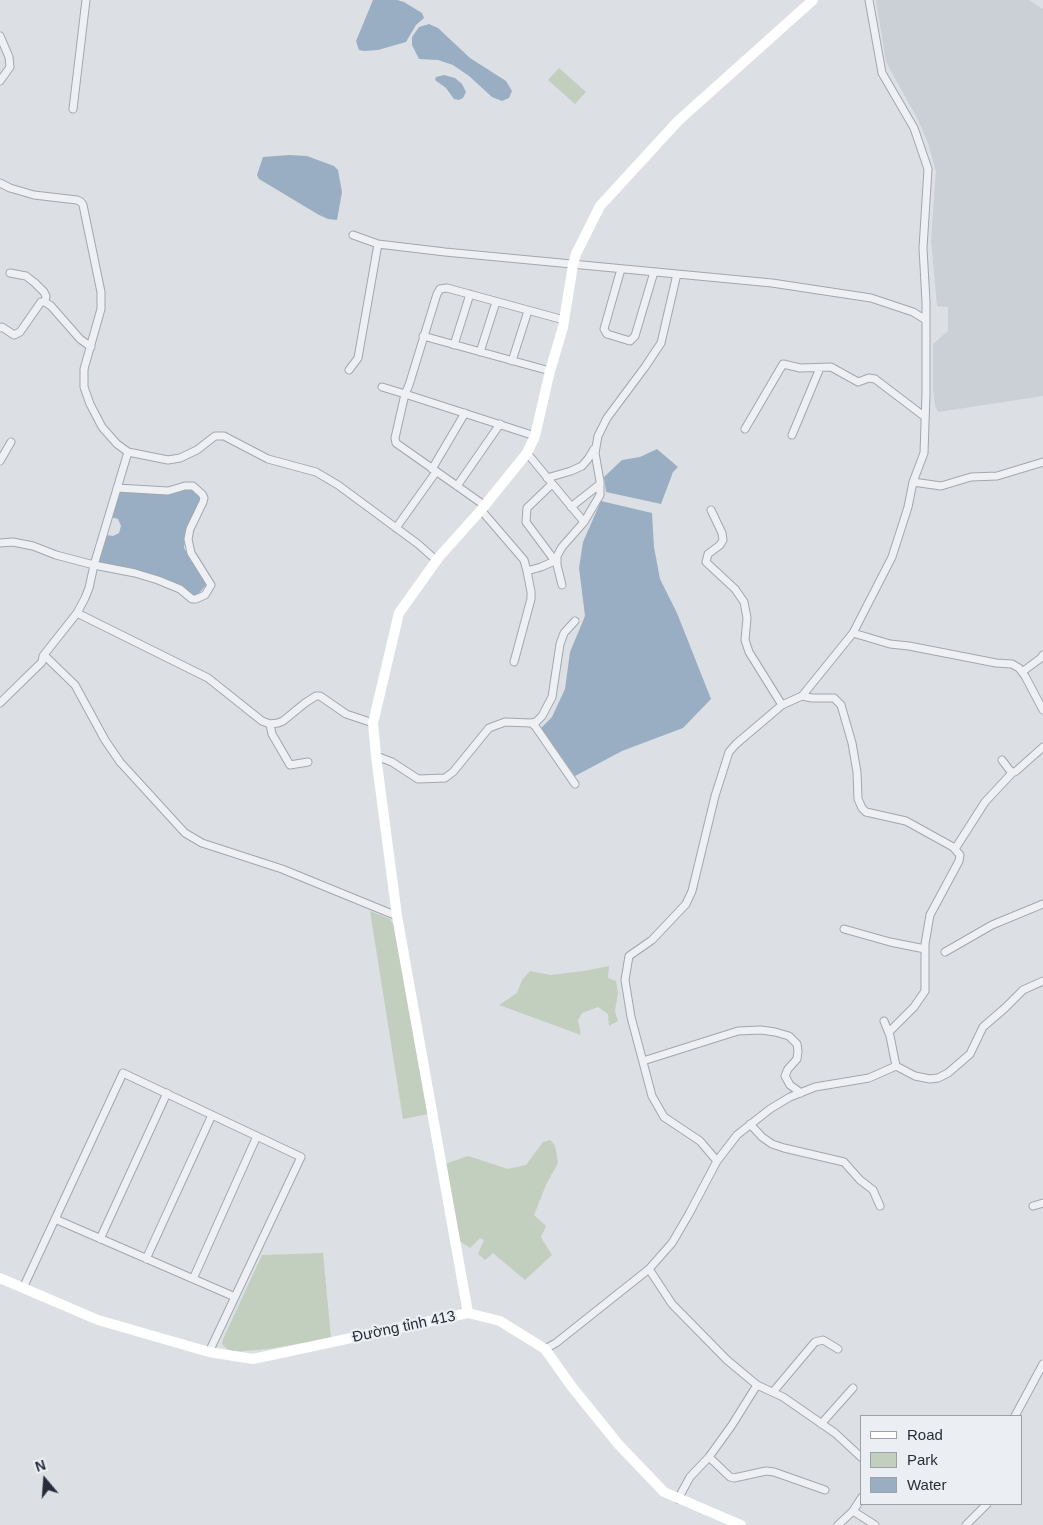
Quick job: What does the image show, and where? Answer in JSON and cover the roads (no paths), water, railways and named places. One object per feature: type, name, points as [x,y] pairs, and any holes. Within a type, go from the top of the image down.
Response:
[{"type":"street","points":[[74,109],[86,0]]},
{"type":"street","points":[[468,1314],[397,916],[376,756],[373,723],[399,614],[436,560],[483,508],[527,454],[535,436],[564,320],[576,254],[600,206],[678,121],[813,0]]},
{"type":"street","points":[[717,1162],[700,1141],[664,1117],[652,1096],[630,1017],[625,980],[629,956],[652,940],[686,904],[692,891],[715,796],[728,752],[782,705],[802,696],[853,633],[892,556],[908,507],[913,482],[924,452],[926,320],[923,248],[928,168],[914,128],[882,73],[869,0]]},
{"type":"street","points":[[0,36],[9,57],[10,67],[0,81]]},
{"type":"street","points":[[1,186],[34,195],[81,202],[101,292],[101,309],[84,369],[84,387],[90,404],[102,427],[117,444],[128,452],[168,460],[180,458],[198,450],[215,436],[224,436],[268,459],[316,472],[418,544],[436,560]]},
{"type":"street","points":[[353,235],[378,244],[573,265],[772,283],[871,298],[912,312],[926,320]]},
{"type":"street","points":[[349,370],[358,358],[378,244]]},
{"type":"street","points":[[621,269],[604,328],[607,334],[630,341],[635,336],[654,272]]},
{"type":"street","points":[[10,273],[26,276],[35,283],[44,292],[46,296],[45,302]]},
{"type":"street","points":[[527,571],[556,560],[562,547],[584,522],[600,495],[595,457],[598,436],[607,418],[661,343],[676,274]]},
{"type":"street","points":[[514,662],[531,598],[524,560],[483,508],[457,486],[399,446],[395,441],[405,394],[440,289],[447,288],[564,320]]},
{"type":"street","points":[[454,345],[470,294]]},
{"type":"street","points":[[1,327],[14,335],[20,332],[41,302],[45,302]]},
{"type":"street","points":[[45,302],[80,339],[91,346]]},
{"type":"street","points":[[480,352],[496,302]]},
{"type":"street","points":[[512,361],[528,311]]},
{"type":"street","points":[[424,336],[550,371]]},
{"type":"street","points":[[745,429],[780,366],[783,364],[797,367],[835,368],[858,382],[870,378],[875,379],[925,418]]},
{"type":"street","points":[[792,435],[820,368]]},
{"type":"street","points":[[382,387],[535,436]]},
{"type":"street","points":[[396,528],[434,470],[465,413]]},
{"type":"street","points":[[457,486],[500,424]]},
{"type":"street","points":[[0,461],[11,442]]},
{"type":"street","points":[[562,585],[556,560],[526,522],[527,508],[550,481],[582,466],[596,446]]},
{"type":"street","points":[[0,703],[42,662],[44,655],[77,613],[90,588],[94,565],[128,452]]},
{"type":"street","points":[[527,454],[584,522]]},
{"type":"street","points":[[913,482],[941,486],[972,477],[997,476],[1043,462]]},
{"type":"street","points":[[571,507],[600,484]]},
{"type":"street","points":[[0,543],[13,542],[33,546],[56,555],[135,573],[180,589],[192,599],[201,598],[211,588],[210,580],[191,553],[188,539],[190,529],[204,498],[198,489],[193,486],[185,486],[168,491],[116,488]]},
{"type":"street","points":[[711,510],[722,533],[723,540],[720,545],[708,554],[706,562],[735,589],[744,602],[747,618],[745,640],[748,652],[782,705]]},
{"type":"street","points":[[77,613],[208,678],[262,721],[270,724],[278,724],[316,696],[320,696],[346,714],[373,723]]},
{"type":"street","points":[[376,756],[392,762],[418,779],[445,778],[453,772],[489,728],[505,722],[536,722],[542,716],[552,697],[560,644],[564,633],[575,621]]},
{"type":"street","points":[[853,633],[890,644],[910,646],[996,663],[1012,664],[1022,672],[1043,710]]},
{"type":"street","points":[[1022,672],[1042,658],[1043,654]]},
{"type":"street","points":[[44,655],[74,685],[105,740],[120,762],[185,833],[202,843],[282,869],[397,916]]},
{"type":"street","points":[[802,696],[834,698],[841,705],[852,743],[857,772],[858,799],[862,808],[866,812],[906,821],[955,849],[960,854],[960,858],[932,909],[926,931],[925,991],[914,1007],[889,1032]]},
{"type":"street","points":[[531,723],[575,784]]},
{"type":"street","points":[[270,724],[272,734],[290,765],[308,762]]},
{"type":"street","points":[[955,849],[985,802],[1013,772],[1017,771],[1043,747]]},
{"type":"street","points":[[1002,760],[1013,772]]},
{"type":"street","points":[[945,952],[992,925],[1043,904]]},
{"type":"street","points":[[844,929],[890,942],[925,949]]},
{"type":"street","points":[[896,1066],[916,1076],[930,1079],[938,1078],[948,1073],[970,1054],[983,1027],[1023,990],[1043,981]]},
{"type":"street","points":[[884,1021],[889,1032],[896,1066]]},
{"type":"street","points":[[643,1061],[738,1031],[761,1030],[775,1032],[789,1036],[797,1044],[797,1059],[788,1069],[785,1076],[790,1085],[801,1093]]},
{"type":"street","points":[[545,1349],[556,1343],[649,1269],[672,1243],[717,1162],[737,1135],[750,1124],[790,1097],[815,1087],[870,1078],[896,1066]]},
{"type":"street","points":[[23,1288],[123,1072],[300,1157],[210,1352]]},
{"type":"street","points":[[100,1238],[167,1094]]},
{"type":"street","points":[[146,1258],[212,1115]]},
{"type":"street","points":[[750,1124],[762,1137],[772,1144],[844,1162],[860,1180],[873,1190],[880,1206]]},
{"type":"street","points":[[193,1279],[257,1136]]},
{"type":"street","points":[[1033,1206],[1043,1203]]},
{"type":"street","points":[[55,1219],[235,1297]]},
{"type":"street","points":[[649,1269],[672,1304],[727,1360],[757,1386],[773,1392],[835,1433],[860,1456]]},
{"type":"street","name":"Đường tỉnh 413","points":[[0,1278],[98,1320],[210,1352],[253,1359],[468,1314],[500,1321],[545,1349],[572,1387],[618,1445],[664,1492],[741,1525]]},
{"type":"street","points":[[773,1392],[815,1342],[823,1340],[838,1349]]},
{"type":"street","points":[[1016,1415],[1043,1364]]},
{"type":"street","points":[[678,1499],[690,1477],[709,1457],[757,1386]]},
{"type":"street","points":[[822,1424],[853,1388]]},
{"type":"street","points":[[709,1457],[730,1477],[734,1478],[766,1471],[774,1472],[825,1490]]},
{"type":"street","points":[[838,1525],[853,1511],[860,1500]]},
{"type":"street","points":[[966,1525],[986,1505]]},
{"type":"street","points":[[853,1511],[875,1525]]},
{"type":"water","points":[[373,0],[397,0],[404,2],[422,13],[424,18],[416,25],[406,42],[378,50],[359,50],[356,41]]},
{"type":"water","points":[[429,24],[438,28],[470,58],[506,81],[512,91],[509,98],[502,101],[492,97],[469,76],[453,65],[438,60],[419,59],[412,45],[412,37],[419,27]]},
{"type":"water","points":[[444,75],[455,78],[462,84],[466,92],[463,98],[459,100],[454,99],[446,88],[435,80],[436,77]]},
{"type":"water","points":[[307,156],[334,166],[338,170],[342,192],[337,220],[319,215],[259,179],[257,175],[263,157]]},
{"type":"water","points":[[657,449],[678,467],[673,472],[661,504],[606,492],[604,477],[622,460],[640,457]]},
{"type":"water","points":[[190,488],[201,499],[186,530],[184,548],[206,585],[195,598],[181,588],[96,562],[105,535],[113,536],[119,533],[121,526],[118,519],[110,517],[119,490]]},
{"type":"water","points":[[601,501],[652,513],[654,547],[660,579],[677,613],[711,699],[683,728],[622,751],[575,776],[541,728],[552,717],[565,689],[570,652],[585,616],[579,568],[583,542]]}]
